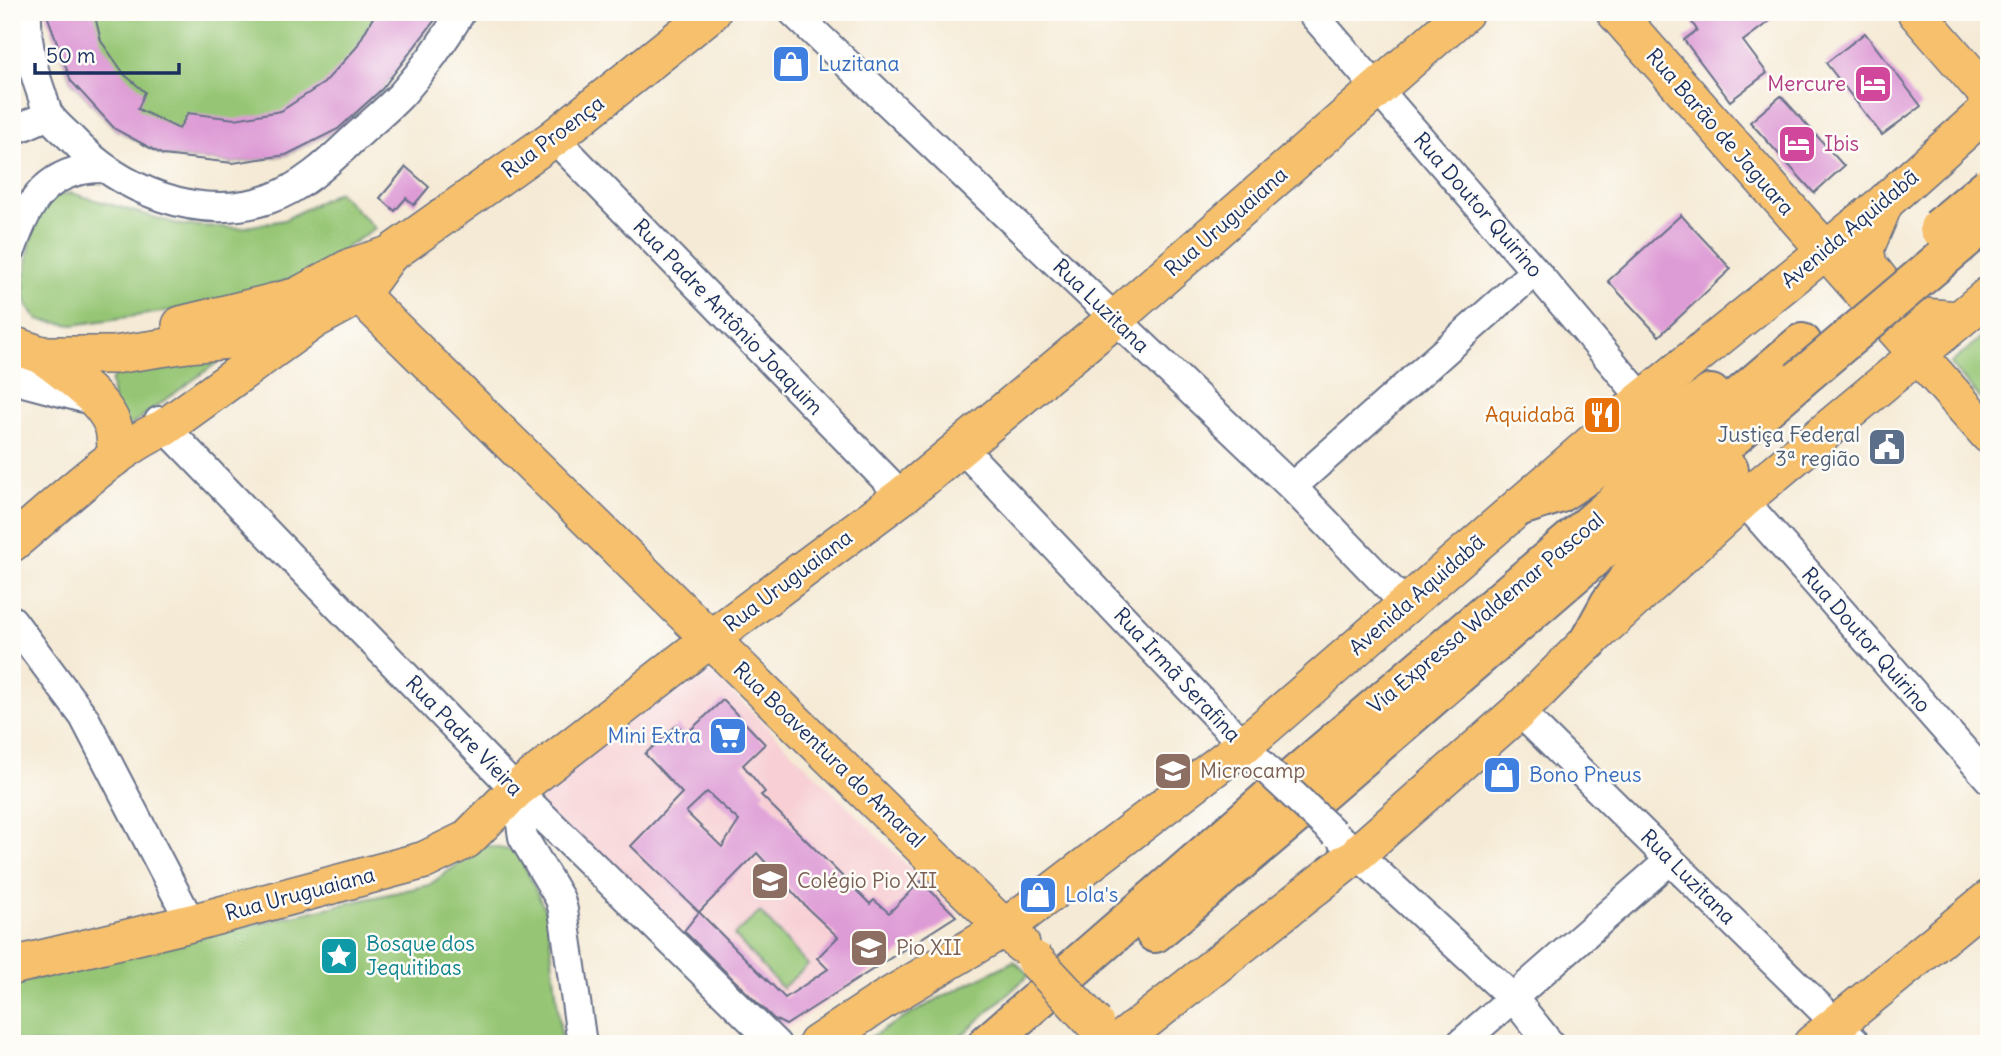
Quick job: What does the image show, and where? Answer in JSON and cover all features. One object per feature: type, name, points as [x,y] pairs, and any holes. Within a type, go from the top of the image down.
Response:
[{"type":"highway","name":"Via Expressa Waldemar Pascoal","points":[[1025,1044],[1313,800],[1792,369],[1989,186]]},
{"type":"highway","name":"Via Expressa Waldemar Pascoal","points":[[987,1044],[1307,766],[1792,369],[1989,219]]},
{"type":"highway","points":[[1521,506],[1558,494],[1760,362],[1792,369],[1761,435],[1633,572],[1610,603],[1589,641]]},
{"type":"main road","name":"Rua Proença","points":[[12,543],[305,309],[351,267],[389,255],[554,138],[712,12]]},
{"type":"main road","name":"Rua Uruguaiana","points":[[12,966],[191,923],[425,860],[466,840],[516,790],[710,639],[902,496],[1115,319],[1465,12]]},
{"type":"main road","name":"Rua Barão de Jaguara","points":[[1615,12],[1989,435]]},
{"type":"main road","points":[[1916,12],[1989,96]]},
{"type":"main road","name":"Avenida Aquidabã","points":[[817,1044],[885,999],[1006,927],[1256,758],[1405,604],[1643,399],[1884,203],[1989,109]]},
{"type":"main road","points":[[1884,203],[1865,249],[1868,265],[1899,306],[1924,317],[1958,320]]},
{"type":"main road","name":"Rua Proença","points":[[158,428],[254,338],[282,333],[305,309],[360,295],[389,255]]},
{"type":"main road","name":"Rua Boaventura do Amaral","points":[[360,295],[1006,927],[1107,1037]]},
{"type":"main road","points":[[1107,1037],[1346,843],[1519,711],[1589,641],[1743,500],[1989,295]]},
{"type":"main road","points":[[12,325],[51,335],[119,334],[305,309]]},
{"type":"main road","points":[[27,350],[117,354],[254,338]]},
{"type":"main road","points":[[27,350],[95,401],[113,426],[117,457]]},
{"type":"main road","points":[[95,401],[117,354]]},
{"type":"main road","points":[[1835,1037],[1989,899]]},
{"type":"street","points":[[22,30],[49,115],[103,168],[146,191],[186,204],[226,207],[269,199],[298,185],[327,164],[401,94],[442,43],[461,12]]},
{"type":"street","name":"Rua Luzitana","points":[[793,12],[1292,487],[1405,604]]},
{"type":"street","name":"Rua Doutor Quirino","points":[[1311,12],[1643,399]]},
{"type":"street","points":[[12,131],[49,115]]},
{"type":"street","name":"Rua Padre Antônio Joaquim","points":[[554,138],[902,496]]},
{"type":"street","points":[[15,239],[33,201],[48,184],[69,172],[103,168]]},
{"type":"street","points":[[12,190],[15,239]]},
{"type":"street","points":[[1292,487],[1535,271]]},
{"type":"street","points":[[12,379],[95,401]]},
{"type":"street","name":"Rua Padre Vieira","points":[[158,428],[516,790],[776,1044]]},
{"type":"street","name":"Rua Irmã Serafina","points":[[961,447],[1256,758],[1514,999],[1550,1044]]},
{"type":"street","name":"Rua Doutor Quirino","points":[[1743,500],[1989,779]]},
{"type":"street","points":[[12,620],[84,717],[191,923]]},
{"type":"street","name":"Rua Luzitana","points":[[1519,711],[1670,860],[1835,1037]]},
{"type":"street","points":[[516,790],[523,837],[560,899],[563,910],[582,1044]]},
{"type":"street","points":[[1460,1044],[1670,860]]},
{"type":"shaded area","name":"Colégio Pio XII","points":[[705,666],[959,916],[779,1034],[541,808],[539,785]]},
{"type":"green space","points":[[47,12],[441,12],[382,89],[338,129],[286,155],[233,163],[163,155],[115,129],[71,81]]},
{"type":"green space","points":[[338,192],[375,228],[311,271],[247,295],[169,311],[73,325],[38,320],[26,302],[26,268],[32,238],[42,205],[51,197],[71,193],[181,225],[241,228],[284,220]]},
{"type":"green space","points":[[1989,331],[1989,408],[1950,364]]},
{"type":"green space","points":[[225,357],[125,429],[113,402],[111,381],[124,365]]},
{"type":"green space","name":"Bosque dos Jequitibas","points":[[485,845],[518,852],[547,914],[562,1044],[12,1044],[12,984],[238,928],[429,885]]},
{"type":"green space","points":[[760,912],[808,965],[782,988],[734,935]]},
{"type":"green space","points":[[1014,961],[1029,975],[952,1044],[858,1044],[938,999]]},
{"type":"building","points":[[46,12],[94,12],[101,41],[125,75],[145,92],[138,109],[179,129],[188,113],[235,119],[281,111],[324,83],[356,48],[376,12],[441,12],[382,89],[338,129],[286,155],[233,163],[163,155],[115,129],[71,81]]},
{"type":"building","points":[[1685,12],[1782,12],[1743,41],[1767,73],[1730,101],[1684,40],[1697,30]]},
{"type":"building","name":"Mercure","points":[[1865,33],[1921,106],[1882,135],[1826,63]]},
{"type":"building","name":"Ibis","points":[[1781,96],[1844,166],[1814,193],[1750,122]]},
{"type":"building","points":[[406,167],[429,187],[414,205],[406,198],[395,211],[380,198]]},
{"type":"building","points":[[1681,215],[1731,269],[1659,336],[1608,281]]},
{"type":"building","points":[[723,700],[765,744],[743,765],[765,792],[761,795],[870,904],[874,900],[889,913],[921,881],[956,916],[786,1025],[774,1019],[684,931],[699,912],[631,846],[682,793],[645,754],[677,725],[686,734]],"holes":[[[707,792],[739,821],[722,847],[686,812]],[[757,853],[808,909],[838,937],[817,958],[828,969],[785,998],[699,912]]]},
{"type":"place","name":"Luzitana","points":[[791,64]]},
{"type":"place","name":"Mercure","points":[[1873,84]]},
{"type":"place","name":"Ibis","points":[[1797,144]]},
{"type":"place","name":"Aquidabã","points":[[1602,415]]},
{"type":"place","name":"Justiça Federal 3ª região","points":[[1887,447]]},
{"type":"place","name":"Mini Extra","points":[[728,736]]},
{"type":"place","name":"Microcamp","points":[[1173,771]]},
{"type":"place","name":"Bono Pneus","points":[[1502,775]]},
{"type":"place","name":"Colégio Pio XII","points":[[770,881]]},
{"type":"place","name":"Lola's","points":[[1038,895]]},
{"type":"place","name":"Pio XII","points":[[869,948]]},
{"type":"place","name":"Bosque dos Jequitibas","points":[[339,956]]}]
